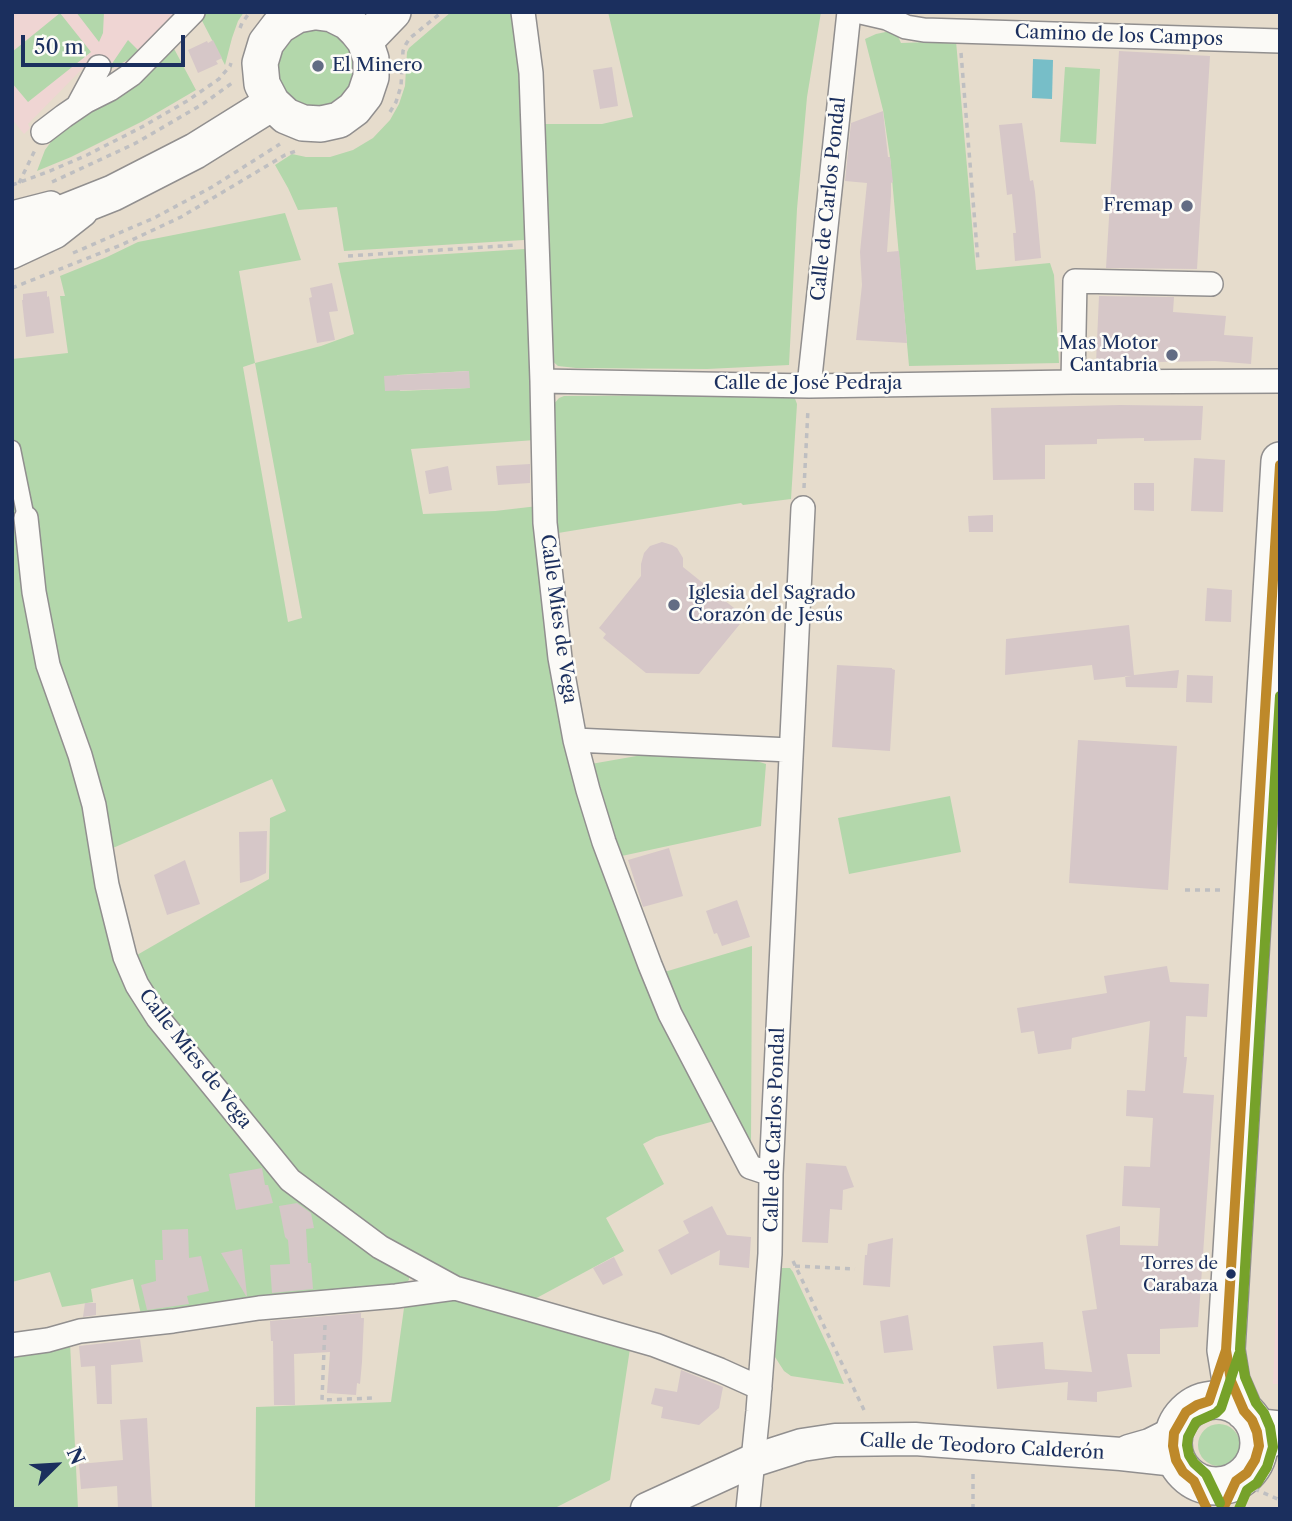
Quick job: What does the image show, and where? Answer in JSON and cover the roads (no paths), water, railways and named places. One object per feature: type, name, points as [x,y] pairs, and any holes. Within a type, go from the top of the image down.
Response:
[{"type":"highway","points":[[1253,1449],[1231,1381],[1226,1350],[1280,461]]},
{"type":"highway","points":[[1209,1401],[1226,1350]]},
{"type":"highway","points":[[1209,1401],[1233,1404],[1253,1449],[1222,1486],[1207,1486],[1188,1471],[1179,1422],[1186,1412],[1209,1401]]},
{"type":"main road","points":[[328,18],[371,59],[371,77],[365,95],[354,110],[339,120],[321,124],[303,123],[286,116],[272,103],[262,84],[260,63],[266,43],[279,26],[328,18],[393,12]]},
{"type":"main road","points":[[12,233],[113,193],[195,151],[272,103]]},
{"type":"main road","name":"Calle de Teodoro Calderón","points":[[648,1509],[752,1461],[802,1445],[835,1440],[915,1439],[1121,1454],[1188,1471]]},
{"type":"street","points":[[43,132],[78,106],[132,74],[193,12]]},
{"type":"street","name":"Calle Mies de Vega","points":[[523,12],[531,73],[545,523],[560,658],[575,740],[587,790],[604,842],[670,1014],[750,1167],[771,1174]]},
{"type":"street","name":"Calle de Carlos Pondal","points":[[809,386],[849,12]]},
{"type":"street","name":"Camino de los Campos","points":[[861,12],[887,18],[906,27],[959,31],[1280,41]]},
{"type":"street","points":[[78,106],[99,67]]},
{"type":"street","points":[[12,213],[39,205],[113,193]]},
{"type":"street","points":[[12,257],[57,236],[113,193]]},
{"type":"street","points":[[1073,382],[1075,281],[1211,284]]},
{"type":"street","name":"Calle de José Pedraja","points":[[542,381],[809,386],[1280,381]]},
{"type":"street","name":"Calle Mies de Vega","points":[[12,449],[26,518],[34,592],[48,665],[80,755],[94,805],[107,885],[125,957],[146,1002],[174,1039],[290,1180],[380,1247],[455,1288],[655,1346],[760,1388]]},
{"type":"street","name":"Calle de Carlos Pondal","points":[[748,1509],[771,1254],[771,1174],[803,508]]},
{"type":"street","points":[[575,740],[790,750]]},
{"type":"street","name":"Calle Mies de Vega","points":[[12,1345],[48,1340],[80,1331],[258,1308],[455,1288]]},
{"type":"water","points":[[1033,59],[1053,60],[1052,99],[1032,98]]},
{"type":"place","name":"El Minero","points":[[318,66]]},
{"type":"place","name":"Fremap","points":[[1187,206]]},
{"type":"place","name":"Mas Motor Cantabria","points":[[1172,355]]},
{"type":"place","name":"Iglesia del Sagrado Corazón de Jesús","points":[[674,605]]},
{"type":"place","name":"Torres de Carabaza","points":[[1231,1274]]}]
